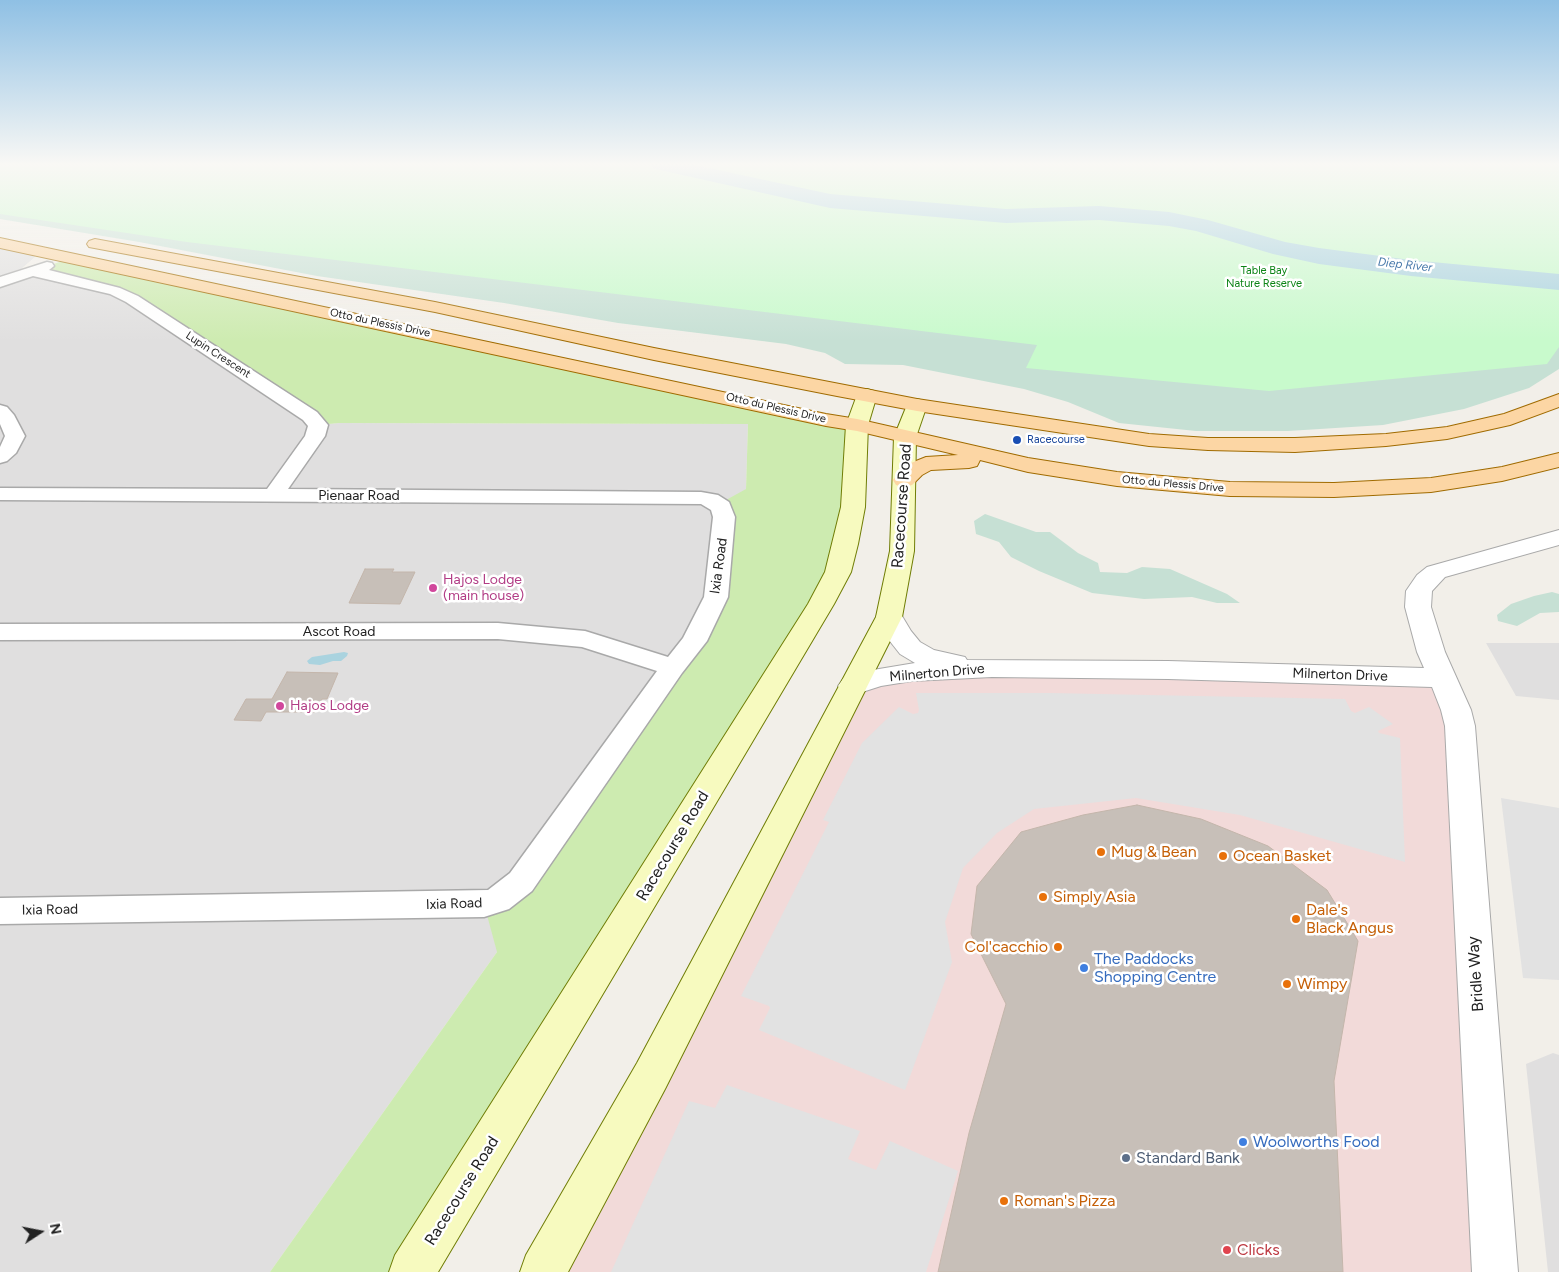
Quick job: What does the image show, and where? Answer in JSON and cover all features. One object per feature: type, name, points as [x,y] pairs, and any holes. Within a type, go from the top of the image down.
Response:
[{"type":"main road","name":"Otto du Plessis Drive","points":[[0,243],[74,249],[435,307],[654,354],[917,405],[1149,440],[1208,444],[1295,445],[1386,440],[1447,433],[1510,419],[1559,400]]},
{"type":"main road","name":"Otto du Plessis Drive","points":[[74,249],[1028,465],[1165,484],[1230,489],[1334,490],[1430,485],[1502,474],[1559,460]]},
{"type":"main road","name":"Racecourse Road","points":[[412,1272],[821,604],[838,572],[854,507],[858,425],[867,395]]},
{"type":"main road","name":"Racecourse Road","points":[[543,1272],[651,1076],[889,617],[902,551],[906,437],[917,405]]},
{"type":"main road","points":[[904,480],[921,466],[938,462],[986,461],[1028,465]]},
{"type":"street","points":[[0,282],[33,271],[74,249]]},
{"type":"street","name":"Lupin Crescent","points":[[33,271],[109,290],[132,299],[310,416],[318,425],[315,436],[274,495]]},
{"type":"street","points":[[0,411],[7,418],[15,436],[9,449],[0,457]]},
{"type":"street","name":"Pienaar Road","points":[[0,494],[701,498],[717,505]]},
{"type":"street","name":"Ixia Road","points":[[0,911],[484,904],[498,900],[521,882],[673,667],[694,641],[716,597],[724,517],[721,507],[717,505]]},
{"type":"street","points":[[1443,678],[1431,652],[1418,607],[1419,591],[1426,580],[1436,572],[1559,537]]},
{"type":"street","name":"Milnerton Drive","points":[[889,617],[899,635],[910,648],[926,657],[942,662],[992,668]]},
{"type":"street","name":"Ascot Road","points":[[0,632],[498,631],[585,639],[673,667]]},
{"type":"street","name":"Milnerton Drive","points":[[853,686],[878,678],[912,672],[992,668],[1168,670],[1443,678]]},
{"type":"street","name":"Bridle Way","points":[[1443,678],[1456,710],[1460,726],[1495,1272]]},
{"type":"shaded area","points":[[0,248],[36,256],[21,269],[0,276]]},
{"type":"shaded area","points":[[33,271],[115,291],[318,425],[339,423],[748,424],[746,489],[716,597],[497,952],[270,1272],[0,1272],[0,282]]},
{"type":"shaded area","points":[[1486,643],[1559,643],[1559,700],[1516,696]]},
{"type":"shaded area","name":"The Paddocks Shopping Centre","points":[[890,675],[1443,678],[1495,1272],[543,1272],[853,686]]},
{"type":"shaded area","points":[[916,693],[1050,693],[1345,699],[1351,711],[1355,713],[1369,707],[1393,724],[1378,731],[1379,733],[1400,738],[1405,862],[1240,815],[1136,798],[1034,809],[997,833],[963,868],[945,922],[952,962],[905,1090],[759,1030],[770,1008],[769,1006],[741,996],[829,822],[823,820],[862,743],[899,707],[913,714],[918,713]]},
{"type":"shaded area","points":[[1501,798],[1559,808],[1559,980],[1523,978]]},
{"type":"shaded area","points":[[1553,1053],[1559,1055],[1559,1272],[1548,1272],[1526,1064]]},
{"type":"shaded area","points":[[727,1085],[860,1131],[848,1159],[876,1170],[890,1141],[958,1171],[926,1272],[611,1272],[689,1101],[715,1108]]},
{"type":"green space","points":[[26,223],[1085,223],[1559,285],[1559,369],[1529,388],[1464,409],[1383,425],[1288,431],[1196,431],[1119,423],[1068,402],[1024,389],[903,365],[845,364],[825,353],[786,344],[618,323],[504,303],[317,276],[139,242]]},
{"type":"green space","name":"Table Bay Nature Reserve","points":[[63,223],[1559,223],[1559,347],[1547,364],[1269,391],[1026,368],[1037,345],[187,242]]},
{"type":"green space","points":[[71,258],[857,425],[846,544],[412,1272],[270,1272],[497,952],[484,904],[498,900],[705,621],[717,505],[746,489],[748,424],[339,423],[318,425],[132,299],[33,271]]},
{"type":"green space","points":[[985,514],[1036,532],[1050,532],[1078,553],[1098,563],[1100,572],[1127,573],[1142,567],[1170,569],[1227,594],[1240,603],[1217,603],[1192,597],[1144,599],[1092,593],[1011,557],[999,542],[976,534],[974,521]]},
{"type":"green space","points":[[1552,592],[1559,594],[1559,612],[1540,613],[1517,626],[1498,621],[1497,615],[1511,604]]},
{"type":"water","points":[[348,653],[341,661],[320,665],[309,664],[307,661],[312,657]]},
{"type":"building","name":"Hajos Lodge (main house)","points":[[365,569],[394,569],[392,572],[415,572],[400,604],[349,603]]},
{"type":"building","name":"Hajos Lodge","points":[[287,672],[338,673],[327,699],[322,699],[315,712],[266,712],[261,721],[234,720],[246,699],[272,699]]},
{"type":"building","points":[[1137,805],[1201,819],[1268,846],[1327,890],[1358,941],[1334,1081],[1343,1272],[938,1272],[969,1133],[1006,1004],[971,934],[977,886],[1021,832],[1083,815]]},
{"type":"waterway","name":"Diep River","points":[[1192,223],[1282,249],[1319,256],[1411,268],[1559,282]]},
{"type":"place","name":"Racecourse","points":[[1017,440]]},
{"type":"place","name":"Hajos Lodge (main house)","points":[[433,588]]},
{"type":"place","name":"Hajos Lodge","points":[[280,706]]},
{"type":"place","name":"Mug & Bean","points":[[1101,852]]},
{"type":"place","name":"Ocean Basket","points":[[1223,856]]},
{"type":"place","name":"Simply Asia","points":[[1043,897]]},
{"type":"place","name":"Dale's Black Angus","points":[[1296,919]]},
{"type":"place","name":"Col'cacchio","points":[[1058,947]]},
{"type":"place","name":"The Paddocks Shopping Centre","points":[[1084,968]]},
{"type":"place","name":"Wimpy","points":[[1287,984]]},
{"type":"place","name":"Woolworths Food","points":[[1243,1142]]},
{"type":"place","name":"Standard Bank","points":[[1126,1158]]},
{"type":"place","name":"Roman's Pizza","points":[[1004,1201]]},
{"type":"place","name":"Clicks","points":[[1227,1250]]}]
